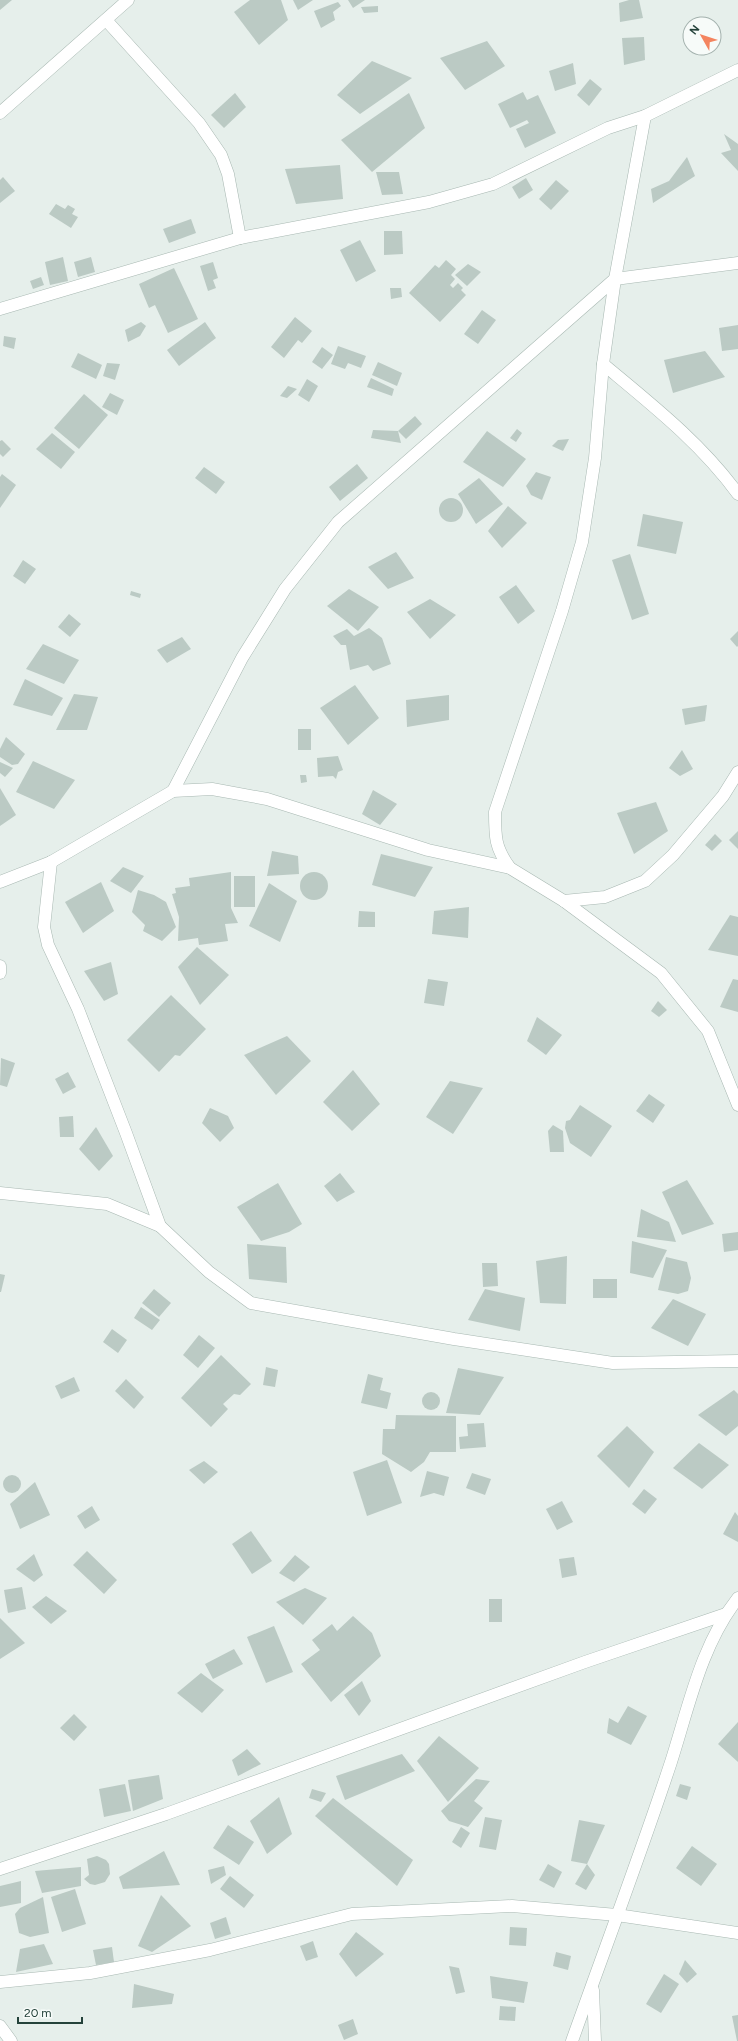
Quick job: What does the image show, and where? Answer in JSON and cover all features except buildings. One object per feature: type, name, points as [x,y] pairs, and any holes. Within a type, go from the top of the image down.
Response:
[{"type":"street","points":[[0,113],[128,0]]},
{"type":"street","points":[[106,20],[199,123],[221,155],[228,174],[240,238]]},
{"type":"street","points":[[0,309],[240,238],[428,202],[465,193],[493,184],[608,128],[645,116],[738,70]]},
{"type":"street","points":[[510,868],[500,855],[495,838],[495,812],[562,611],[582,542],[595,458],[603,364],[615,279],[645,116]]},
{"type":"street","points":[[174,792],[242,658],[285,589],[338,522],[615,279],[738,263]]},
{"type":"street","points":[[603,364],[677,426],[726,477],[738,494]]},
{"type":"street","points":[[564,902],[605,897],[645,881],[678,849],[724,796],[738,772]]},
{"type":"street","points":[[0,882],[52,862],[174,792],[212,789],[261,797],[428,850],[510,868],[564,902],[661,973],[708,1032],[738,1105]]},
{"type":"street","points":[[52,862],[44,927],[48,945],[81,1017],[160,1226]]},
{"type":"street","points":[[0,966],[0,973]]},
{"type":"street","points":[[0,1193],[107,1204],[160,1226],[209,1272],[251,1303],[454,1339],[613,1363],[738,1361]]},
{"type":"street","points":[[572,2041],[671,1762],[697,1675],[726,1614],[738,1598]]},
{"type":"street","points":[[0,1869],[166,1814],[585,1662],[726,1614]]},
{"type":"street","points":[[0,1982],[90,1973],[210,1950],[352,1914],[512,1906],[617,1915],[738,1933]]},
{"type":"street","points":[[592,1984],[595,2041]]},
{"type":"street","points":[[0,2026],[11,2041]]}]
